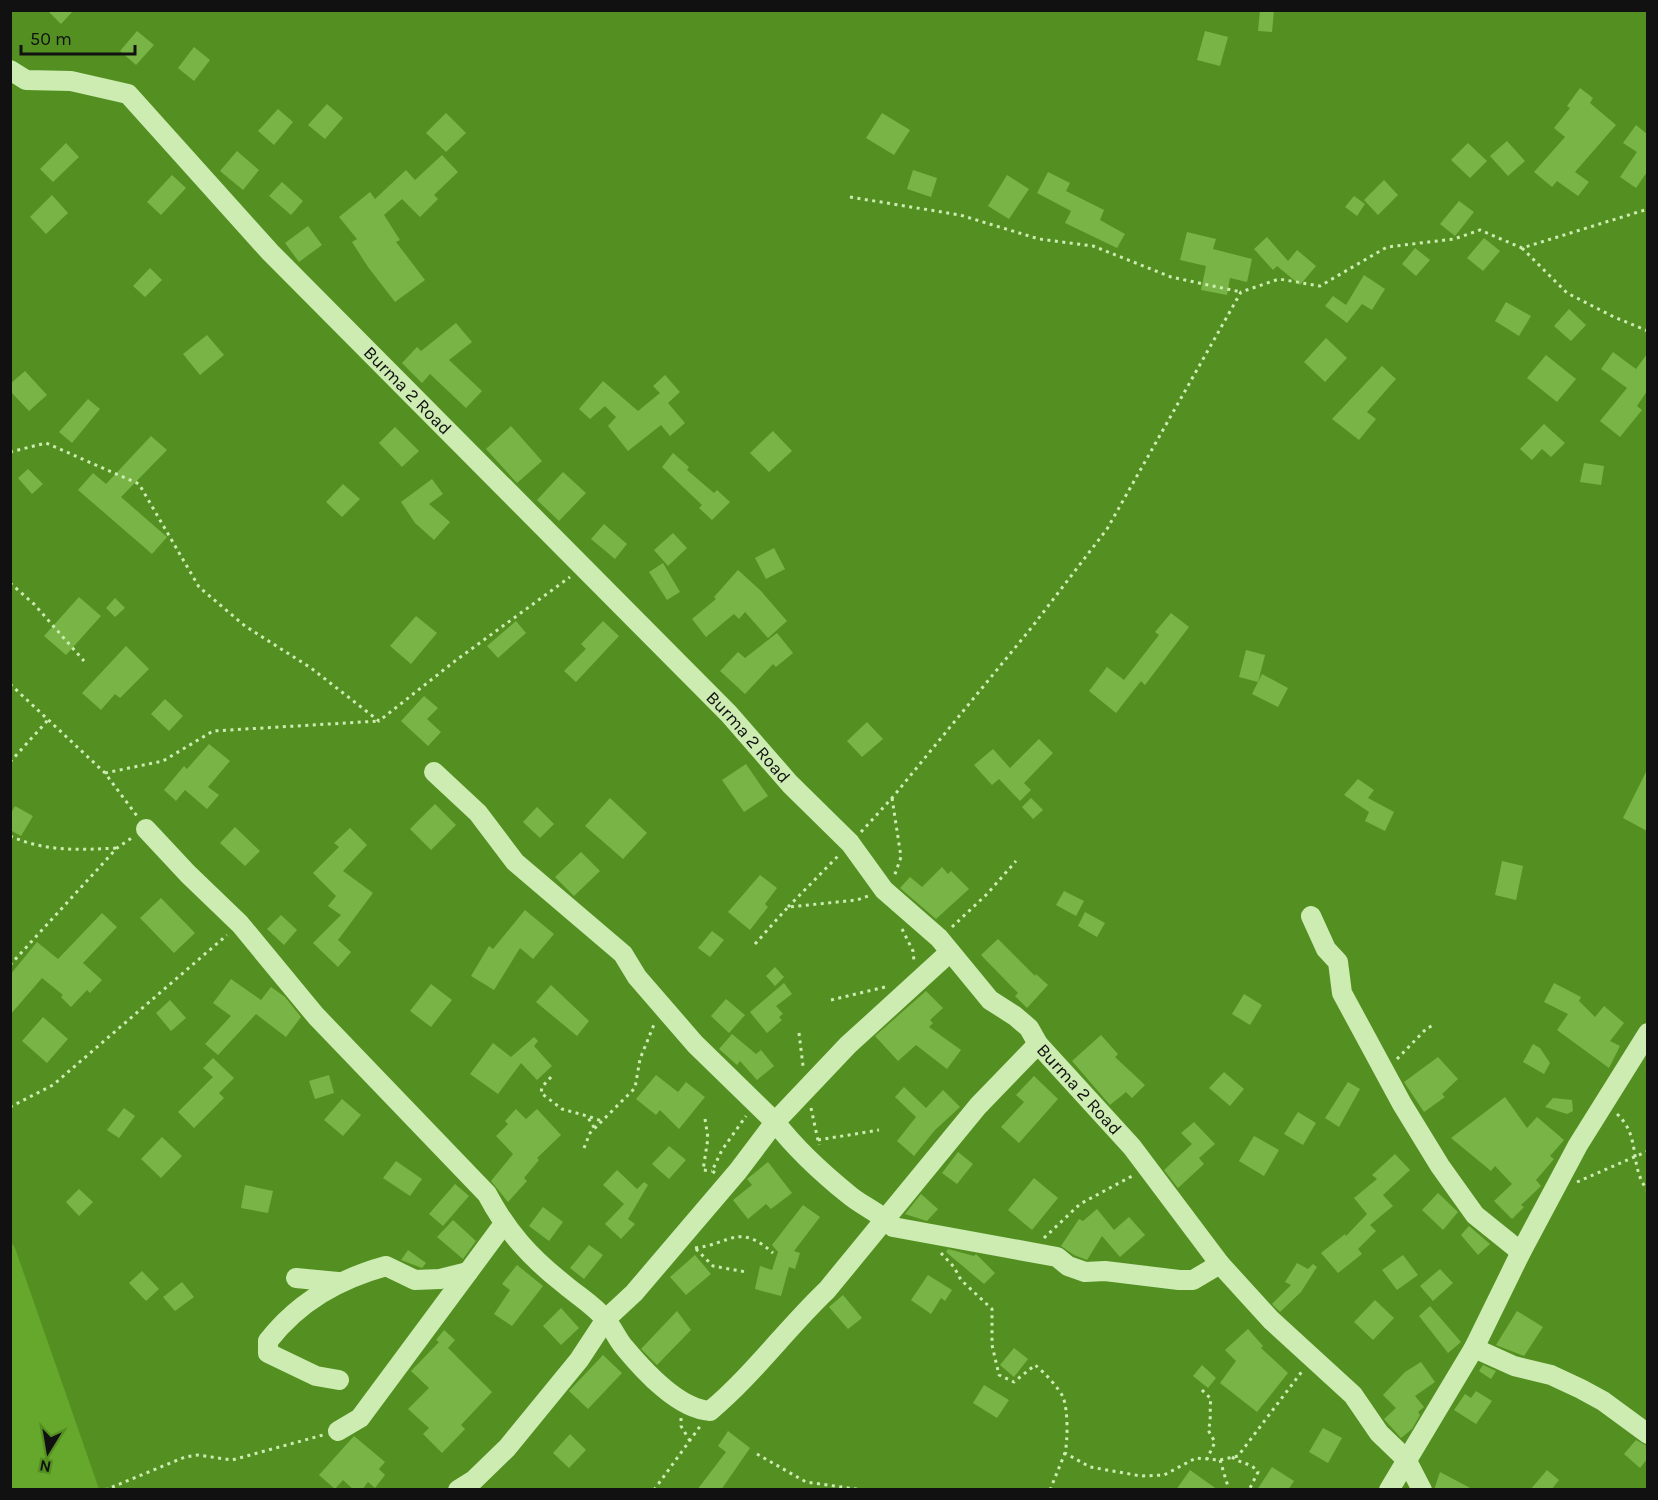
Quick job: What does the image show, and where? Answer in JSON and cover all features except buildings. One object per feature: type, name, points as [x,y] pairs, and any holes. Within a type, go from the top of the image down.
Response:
[{"type":"street","name":"Burma 2 Road","points":[[10,70],[26,80],[71,81],[128,94],[270,252],[729,714],[790,784],[850,843],[893,898],[945,945],[990,1000],[1022,1022],[1038,1044],[1132,1148],[1220,1264],[1312,1360],[1353,1395],[1380,1433],[1406,1459],[1422,1490]]},
{"type":"street","points":[[434,772],[478,813],[515,861],[623,954],[662,1007],[716,1066],[756,1101],[797,1150],[806,1155],[849,1195],[885,1217],[893,1227],[1057,1257],[1068,1266],[1085,1272],[1105,1271],[1192,1280],[1220,1264]]},
{"type":"street","points":[[146,829],[240,924],[315,1016],[487,1194],[503,1225],[551,1274],[606,1319],[623,1346],[670,1393],[687,1406],[710,1411],[826,1290],[978,1106],[1038,1044]]},
{"type":"street","points":[[1311,916],[1326,949],[1338,962],[1342,993],[1440,1166],[1475,1215],[1521,1252]]},
{"type":"street","points":[[458,1490],[474,1480],[507,1448],[579,1360],[606,1319],[689,1243],[775,1122],[848,1045],[910,989],[945,945]]},
{"type":"street","points":[[1389,1490],[1474,1348],[1557,1184],[1647,1033]]},
{"type":"street","points":[[338,1431],[360,1418],[503,1225]]},
{"type":"street","points":[[339,1380],[315,1376],[268,1353],[268,1341],[298,1309],[338,1282],[386,1266],[415,1280],[440,1279],[468,1272]]},
{"type":"street","points":[[296,1278],[338,1282]]},
{"type":"street","points":[[1474,1348],[1514,1366],[1551,1375],[1581,1389],[1603,1401],[1647,1434]]},
{"type":"path","points":[[850,197],[960,216],[1039,239],[1093,246],[1171,278],[1241,292],[1279,279],[1320,285],[1387,247],[1455,239],[1480,230],[1522,248],[1567,293],[1614,317],[1647,330]]},
{"type":"path","points":[[1522,248],[1647,209]]},
{"type":"path","points":[[755,944],[892,798],[1032,627],[1107,529],[1241,292]]},
{"type":"path","points":[[10,452],[46,443],[139,484],[199,587],[245,626],[311,668],[379,721]]},
{"type":"path","points":[[105,773],[163,761],[213,730],[379,721],[454,661],[582,568]]},
{"type":"path","points":[[10,583],[34,604],[84,661]]},
{"type":"path","points":[[10,684],[105,773],[146,829]]},
{"type":"path","points":[[10,762],[48,720]]},
{"type":"path","points":[[831,1000],[885,987],[910,989],[915,966],[913,951],[901,932],[889,890],[901,857],[892,798]]},
{"type":"path","points":[[10,836],[29,844],[52,849],[117,848],[10,965]]},
{"type":"path","points":[[945,945],[1016,861]]},
{"type":"path","points":[[788,908],[893,898]]},
{"type":"path","points":[[10,1107],[53,1085],[240,924]]},
{"type":"path","points":[[584,1148],[595,1129],[635,1088],[640,1059],[662,1007]]},
{"type":"path","points":[[1383,1068],[1397,1060],[1427,1028],[1432,1026]]},
{"type":"path","points":[[551,1077],[542,1087],[541,1093],[562,1109],[602,1121]]},
{"type":"path","points":[[712,1171],[722,1150],[756,1101]]},
{"type":"path","points":[[1604,1104],[1629,1127],[1637,1171],[1647,1191]]},
{"type":"path","points":[[587,1116],[595,1129]]},
{"type":"path","points":[[705,1119],[708,1138],[703,1170],[717,1174],[738,1171]]},
{"type":"path","points":[[797,1150],[818,1140],[879,1130]]},
{"type":"path","points":[[1557,1184],[1575,1183],[1647,1151]]},
{"type":"path","points":[[1039,1254],[1042,1239],[1080,1204],[1146,1168]]},
{"type":"path","points":[[923,1234],[954,1267],[961,1280],[992,1310],[992,1345],[999,1375],[1014,1382],[1035,1365],[1063,1397],[1068,1439],[1065,1453],[1050,1490]]},
{"type":"path","points":[[689,1243],[745,1237],[756,1239],[772,1253]]},
{"type":"path","points":[[689,1243],[713,1266],[746,1272]]},
{"type":"path","points":[[1065,1453],[1090,1467],[1141,1476],[1164,1475],[1196,1458],[1220,1460],[1238,1456],[1312,1360]]},
{"type":"path","points":[[1202,1390],[1211,1399],[1209,1415],[1211,1422],[1208,1430],[1215,1442],[1207,1459]]},
{"type":"path","points":[[654,1490],[710,1411]]},
{"type":"path","points":[[105,1490],[185,1457],[198,1455],[232,1460],[338,1431]]},
{"type":"path","points":[[757,1454],[806,1482],[863,1490]]},
{"type":"path","points":[[1232,1457],[1240,1463],[1254,1466],[1258,1472],[1249,1490]]},
{"type":"path","points":[[1220,1460],[1229,1490]]},
{"type":"green space","points":[[11,1242],[15,1248],[99,1489],[11,1489]]}]
